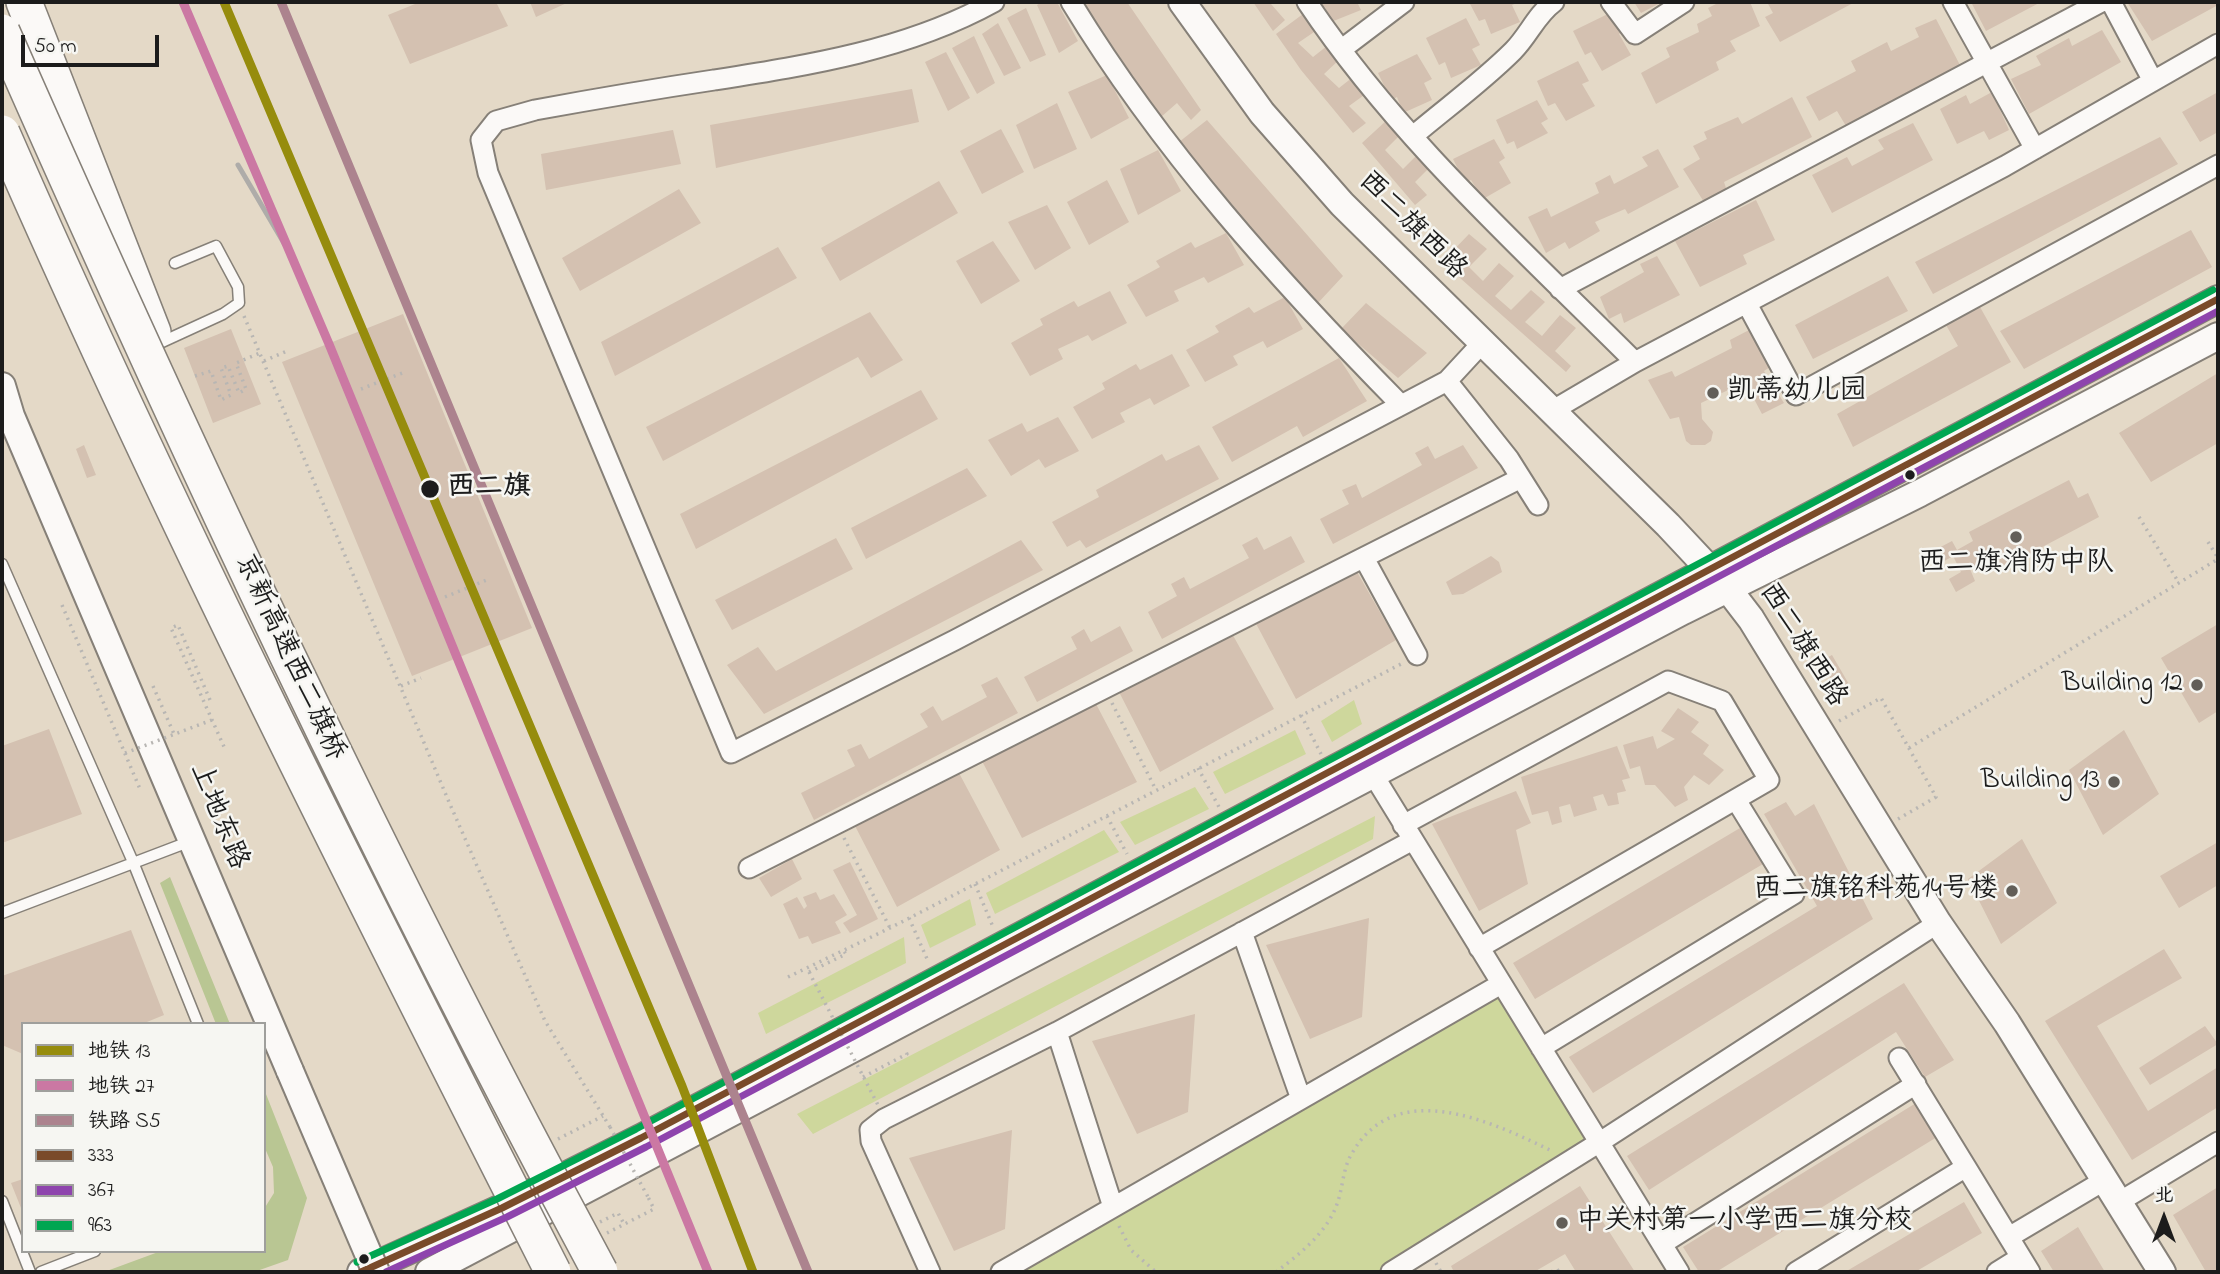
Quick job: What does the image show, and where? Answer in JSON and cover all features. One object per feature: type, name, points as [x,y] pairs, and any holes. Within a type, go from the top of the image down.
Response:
[{"type":"highway","points":[[24,2],[229,532]]},
{"type":"highway","name":"京新高速西二旗桥","points":[[2,32],[229,532],[336,760],[510,1106],[600,1272]]},
{"type":"highway","name":"京新高速西二旗桥","points":[[2,133],[188,544],[293,760],[553,1272]]},
{"type":"main road","name":"西二旗西路","points":[[1182,2],[1262,113],[1325,184],[1728,589],[1759,631],[1818,732],[1938,923],[2007,1024],[2162,1272]]},
{"type":"main road","points":[[361,1272],[502,1208],[1002,946],[2218,299]]},
{"type":"main road","points":[[429,1272],[1728,589],[1920,493],[2218,336]]},
{"type":"main road","name":"上地东路","points":[[2,386],[7,418],[135,702],[376,1272]]},
{"type":"street","points":[[994,2],[940,28],[891,46],[792,68],[535,110],[496,121],[481,139],[488,173],[731,753],[955,640],[1447,381],[1483,342]]},
{"type":"street","points":[[1071,2],[1150,117],[1237,228],[1308,309],[1401,404]]},
{"type":"street","points":[[1307,2],[1413,136],[1475,206],[1635,362]]},
{"type":"street","points":[[1342,49],[1404,2]]},
{"type":"street","points":[[1413,136],[1501,63],[1527,37],[1540,11],[1554,2]]},
{"type":"street","points":[[1612,2],[1635,34],[1684,2]]},
{"type":"street","points":[[1953,2],[2035,149]]},
{"type":"street","points":[[1560,289],[2101,2]]},
{"type":"street","points":[[2111,2],[2153,81]]},
{"type":"street","points":[[1550,412],[1635,362],[2035,149],[2218,44]]},
{"type":"street","points":[[1747,304],[1796,395],[2218,165]]},
{"type":"street","points":[[1447,381],[1509,459],[1519,479],[1538,505]]},
{"type":"street","points":[[750,868],[1519,479]]},
{"type":"street","points":[[1364,558],[1417,655]]},
{"type":"street","points":[[930,1272],[871,1141],[870,1130],[884,1119],[1242,932],[1668,681],[1722,701],[1769,780],[1479,948]]},
{"type":"street","points":[[1374,776],[1678,1272]]},
{"type":"street","points":[[1541,1048],[1794,894],[1736,800]]},
{"type":"street","points":[[1391,1272],[1571,1161],[1938,923]]},
{"type":"street","points":[[1242,932],[1301,1099]]},
{"type":"street","points":[[1001,1272],[1501,984]]},
{"type":"street","points":[[1057,1031],[1113,1208]]},
{"type":"street","points":[[1899,1058],[2025,1265],[1997,1272]]},
{"type":"street","points":[[1661,1244],[1916,1084]]},
{"type":"street","points":[[2009,1237],[2218,1142]]},
{"type":"street","points":[[1796,1272],[1966,1167]]},
{"type":"lane","points":[[163,342],[239,303],[238,287],[216,246],[175,263]]},
{"type":"lane","points":[[2,564],[133,862],[197,1022]]},
{"type":"lane","points":[[2,914],[192,841]]},
{"type":"lane","points":[[2,1201],[21,1249]]},
{"type":"lane","points":[[23,1253],[30,1272]]},
{"type":"lane","points":[[41,1272],[90,1253]]},
{"type":"path","points":[[231,308],[243,314],[264,361],[545,1021],[610,1127],[648,1197]]},
{"type":"path","points":[[264,361],[287,351]]},
{"type":"path","points":[[195,376],[211,371],[221,400],[231,395],[220,368],[228,366],[239,393],[246,389],[236,363],[260,353]]},
{"type":"path","points":[[361,389],[405,372]]},
{"type":"path","points":[[2139,517],[2179,583]]},
{"type":"path","points":[[1909,748],[2218,558],[2208,542]]},
{"type":"path","points":[[445,597],[489,579]]},
{"type":"path","points":[[62,605],[140,789]]},
{"type":"path","points":[[210,700],[178,625],[171,628],[225,749]]},
{"type":"path","points":[[878,1105],[809,972],[1417,655]]},
{"type":"path","points":[[401,686],[421,678]]},
{"type":"path","points":[[153,686],[174,734]]},
{"type":"path","points":[[1104,689],[1156,790]]},
{"type":"path","points":[[1818,732],[1881,698],[1936,797],[1881,829]]},
{"type":"path","points":[[1301,715],[1330,771]]},
{"type":"path","points":[[125,753],[212,720]]},
{"type":"path","points":[[1198,768],[1229,825]]},
{"type":"path","points":[[1107,816],[1137,874]]},
{"type":"path","points":[[837,824],[890,928]]},
{"type":"path","points":[[975,884],[1002,946]]},
{"type":"path","points":[[909,918],[937,980]]},
{"type":"path","points":[[788,977],[845,952]]},
{"type":"path","points":[[863,1077],[907,1054],[904,1049]]},
{"type":"path","points":[[1276,1272],[1327,1224],[1339,1200],[1350,1155],[1367,1135],[1388,1120],[1416,1111],[1458,1113],[1495,1126],[1571,1161]]},
{"type":"path","points":[[551,1143],[603,1116]]},
{"type":"path","points":[[1113,1208],[1131,1250],[1156,1272]]},
{"type":"path","points":[[594,1225],[618,1213],[624,1224]]},
{"type":"path","points":[[1551,1272],[1557,1269],[1559,1272]]},
{"type":"green space","points":[[1354,700],[1362,724],[1332,742],[1321,721]]},
{"type":"green space","points":[[1295,730],[1306,754],[1225,794],[1213,772]]},
{"type":"green space","points":[[1195,787],[1209,809],[1135,845],[1120,822]]},
{"type":"green space","points":[[1375,816],[1373,839],[813,1134],[797,1114]]},
{"type":"green space","points":[[1104,830],[1119,852],[995,914],[986,893]]},
{"type":"green space","points":[[170,877],[229,1022],[215,1022],[160,883]]},
{"type":"green space","points":[[970,899],[976,925],[930,948],[921,925]]},
{"type":"green space","points":[[904,937],[906,963],[766,1034],[758,1013]]},
{"type":"green space","points":[[1501,984],[1600,1142],[1391,1272],[1001,1272]]},
{"type":"green space","points":[[266,1094],[307,1198],[288,1260],[254,1272],[104,1272],[156,1253],[266,1253],[266,1206],[274,1193],[273,1167],[266,1151]]},
{"type":"building","points":[[420,2],[496,2],[508,26],[410,64],[388,15]]},
{"type":"building","points":[[530,2],[569,2],[536,17]]},
{"type":"building","points":[[1042,2],[1057,2],[1078,41],[1059,53],[1037,5]]},
{"type":"building","points":[[1082,2],[1127,2],[1201,110],[1191,120],[1177,103],[1161,117]]},
{"type":"building","points":[[1253,2],[1274,2],[1271,4],[1285,20],[1273,31]]},
{"type":"building","points":[[1315,2],[1357,2],[1361,10],[1331,22],[1325,7],[1319,9]]},
{"type":"building","points":[[1469,2],[1519,2],[1512,5],[1520,22],[1491,34],[1485,19],[1479,21]]},
{"type":"building","points":[[1634,2],[1662,2],[1641,13]]},
{"type":"building","points":[[1720,2],[1750,2],[1760,26],[1730,41],[1736,51],[1716,62],[1719,70],[1656,104],[1641,73],[1670,57],[1666,48],[1699,32],[1697,24],[1712,16],[1708,8]]},
{"type":"building","points":[[1767,2],[1855,2],[1780,42],[1765,17],[1773,13]]},
{"type":"building","points":[[1971,2],[2041,2],[1986,31]]},
{"type":"building","points":[[2127,2],[2218,2],[2218,5],[2152,41]]},
{"type":"building","points":[[1026,8],[1046,55],[1030,62],[1007,18]]},
{"type":"building","points":[[1614,11],[1625,30],[1619,34],[1631,55],[1602,71],[1591,52],[1585,55],[1573,31]]},
{"type":"building","points":[[1303,14],[1317,30],[1298,43],[1313,57],[1327,46],[1340,59],[1324,74],[1339,88],[1353,77],[1367,93],[1349,106],[1366,123],[1353,133],[1301,70],[1276,34]]},
{"type":"building","points":[[1466,18],[1480,45],[1472,49],[1481,65],[1451,78],[1445,62],[1439,65],[1426,38]]},
{"type":"building","points":[[1936,19],[1961,67],[1846,126],[1837,111],[1819,121],[1806,97],[1856,71],[1851,61],[1887,42],[1891,51],[1919,37],[1915,28]]},
{"type":"building","points":[[998,23],[1021,68],[1004,76],[982,34]]},
{"type":"building","points":[[2102,30],[2121,62],[2029,114],[2011,79],[2041,65],[2036,56],[2069,38],[2072,46]]},
{"type":"building","points":[[974,36],[995,83],[977,94],[952,48]]},
{"type":"building","points":[[946,52],[970,98],[948,111],[925,62]]},
{"type":"building","points":[[1417,54],[1432,79],[1424,83],[1432,100],[1403,113],[1397,97],[1391,100],[1378,73]]},
{"type":"building","points":[[1578,61],[1589,81],[1582,84],[1595,106],[1566,121],[1555,103],[1548,106],[1537,81]]},
{"type":"building","points":[[1107,75],[1129,118],[1091,139],[1068,92]]},
{"type":"building","points":[[912,89],[919,122],[716,168],[710,125]]},
{"type":"building","points":[[1992,92],[2009,130],[1989,140],[1984,131],[1957,144],[1940,109],[1966,95],[1970,104]]},
{"type":"building","points":[[2218,92],[2218,132],[2200,142],[2182,112]]},
{"type":"building","points":[[1792,97],[1812,137],[1724,182],[1727,191],[1704,202],[1683,169],[1700,159],[1693,146],[1707,139],[1704,132],[1738,117],[1742,124]]},
{"type":"building","points":[[1537,100],[1548,119],[1541,123],[1548,133],[1517,149],[1514,141],[1507,144],[1496,120]]},
{"type":"building","points":[[1057,103],[1077,149],[1034,169],[1016,125]]},
{"type":"building","points":[[1207,120],[1343,276],[1317,304],[1179,142]]},
{"type":"building","points":[[1387,120],[1400,135],[1385,150],[1403,169],[1417,155],[1430,167],[1415,182],[1427,195],[1415,205],[1362,143]]},
{"type":"building","points":[[1913,123],[1933,160],[1832,213],[1812,175],[1847,157],[1852,166],[1884,149],[1878,140]]},
{"type":"building","points":[[1001,129],[1024,172],[982,194],[960,151]]},
{"type":"building","points":[[673,130],[681,164],[546,190],[541,154]]},
{"type":"building","points":[[2160,137],[2178,164],[1933,294],[1915,262]]},
{"type":"building","points":[[1494,139],[1505,158],[1499,162],[1511,183],[1483,199],[1471,180],[1465,183],[1453,159]]},
{"type":"building","points":[[1658,149],[1679,187],[1628,214],[1625,209],[1595,222],[1600,231],[1569,249],[1565,242],[1546,253],[1528,217],[1547,208],[1551,217],[1599,193],[1595,183],[1610,175],[1614,184],[1648,166],[1642,157]]},
{"type":"building","points":[[1158,150],[1181,191],[1138,215],[1120,169]]},
{"type":"building","points":[[1107,180],[1129,222],[1089,245],[1067,202]]},
{"type":"building","points":[[939,181],[958,213],[840,281],[821,248]]},
{"type":"building","points":[[679,189],[701,223],[580,291],[562,258]]},
{"type":"building","points":[[1756,200],[1775,240],[1743,255],[1747,264],[1700,287],[1675,241]]},
{"type":"building","points":[[1047,205],[1071,248],[1035,270],[1008,222]]},
{"type":"building","points":[[2191,230],[2212,267],[2024,369],[2000,331]]},
{"type":"building","points":[[1226,233],[1244,265],[1208,283],[1204,277],[1174,291],[1179,301],[1146,317],[1127,285],[1160,267],[1156,261],[1191,242],[1195,248]]},
{"type":"building","points":[[1469,234],[1487,249],[1469,267],[1483,281],[1499,263],[1514,276],[1495,296],[1511,310],[1531,290],[1545,302],[1525,322],[1542,336],[1560,315],[1576,328],[1555,351],[1571,366],[1566,372],[1442,262]]},
{"type":"building","points":[[993,241],[1020,281],[981,304],[956,261]]},
{"type":"building","points":[[778,247],[797,278],[615,376],[601,342]]},
{"type":"building","points":[[1657,256],[1680,295],[1624,323],[1621,313],[1609,319],[1600,297],[1644,272],[1640,264]]},
{"type":"building","points":[[1888,276],[1908,311],[1813,359],[1795,325]]},
{"type":"building","points":[[1110,291],[1127,323],[1092,341],[1088,335],[1058,349],[1063,359],[1030,376],[1011,343],[1043,325],[1040,319],[1074,301],[1078,307]]},
{"type":"building","points":[[1285,297],[1303,329],[1267,348],[1263,341],[1233,356],[1238,365],[1205,382],[1186,350],[1219,332],[1215,326],[1249,307],[1254,313]]},
{"type":"building","points":[[1366,303],[1427,353],[1398,378],[1341,329]]},
{"type":"building","points":[[1980,307],[2011,362],[1853,447],[1837,414],[1958,346],[1946,325]]},
{"type":"building","points":[[870,312],[903,360],[871,378],[858,357],[663,461],[646,427]]},
{"type":"building","points":[[403,314],[532,628],[412,676],[282,362]]},
{"type":"building","points":[[231,329],[261,404],[213,423],[184,348]]},
{"type":"building","points":[[1751,329],[1770,367],[1764,371],[1784,403],[1762,414],[1745,382],[1701,403],[1702,419],[1713,432],[1711,441],[1705,445],[1691,445],[1686,441],[1679,417],[1670,419],[1648,380],[1672,371],[1675,377],[1732,348],[1730,340]]},
{"type":"building","points":[[1172,354],[1190,386],[1154,405],[1150,398],[1120,413],[1125,422],[1092,439],[1073,407],[1105,389],[1102,383],[1136,364],[1140,370]]},
{"type":"building","points":[[1339,358],[1367,401],[1303,437],[1297,426],[1232,462],[1212,427]]},
{"type":"building","points":[[2218,373],[2218,443],[2151,482],[2119,433]]},
{"type":"building","points":[[921,390],[938,419],[696,549],[680,514]]},
{"type":"building","points":[[1058,417],[1079,451],[1045,468],[1039,459],[1011,476],[988,440],[1022,423],[1027,432]]},
{"type":"building","points":[[84,445],[96,475],[87,478],[76,449]]},
{"type":"building","points":[[1199,445],[1219,479],[1086,548],[1080,540],[1067,547],[1052,522],[1099,497],[1096,490],[1162,454],[1166,461]]},
{"type":"building","points":[[1463,445],[1478,468],[1333,544],[1320,519],[1349,504],[1342,490],[1356,484],[1362,498],[1422,465],[1415,453],[1428,446],[1435,459]]},
{"type":"building","points":[[967,468],[987,496],[866,559],[851,528]]},
{"type":"building","name":"西二旗消防中队","points":[[2069,480],[2078,498],[2088,493],[2099,517],[1995,572],[1989,559],[1970,569],[1975,581],[1956,592],[1949,579],[1961,572],[1953,556],[1941,563],[1935,550],[1952,541],[1957,550],[1973,541],[1969,532]]},
{"type":"building","points":[[1291,536],[1305,562],[1162,639],[1148,612],[1177,596],[1171,584],[1184,577],[1190,589],[1249,558],[1242,545],[1257,537],[1264,550]]},
{"type":"building","points":[[836,538],[853,569],[732,630],[715,600]]},
{"type":"building","points":[[1021,540],[1043,570],[764,714],[727,665],[758,647],[776,671]]},
{"type":"building","points":[[1491,556],[1499,562],[1502,572],[1463,594],[1452,595],[1446,582]]},
{"type":"building","points":[[1353,565],[1396,640],[1296,699],[1252,616]]},
{"type":"building","name":"Building 12","points":[[2218,624],[2218,711],[2199,723],[2161,658]]},
{"type":"building","points":[[1120,626],[1133,651],[1037,702],[1024,677],[1077,649],[1071,637],[1084,629],[1091,642]]},
{"type":"building","points":[[1230,630],[1274,709],[1160,772],[1117,688]]},
{"type":"building","points":[[1832,655],[1850,686],[1839,692],[1820,661]]},
{"type":"building","points":[[997,677],[1018,713],[814,820],[801,793],[855,766],[847,750],[861,744],[869,759],[928,727],[920,714],[933,706],[942,721],[987,697],[981,685]]},
{"type":"building","points":[[1095,702],[1137,782],[1022,838],[982,761]]},
{"type":"building","points":[[1678,708],[1699,722],[1691,732],[1709,745],[1703,754],[1724,770],[1709,785],[1694,775],[1684,787],[1688,800],[1675,807],[1655,785],[1645,785],[1640,766],[1630,769],[1623,745],[1653,736],[1657,749],[1675,739],[1661,731]]},
{"type":"building","points":[[49,729],[82,814],[2,843],[2,746]]},
{"type":"building","name":"Building 13","points":[[2124,730],[2159,794],[2103,835],[2069,770]]},
{"type":"building","points":[[1617,746],[1630,778],[1622,780],[1626,791],[1617,793],[1619,804],[1608,806],[1603,794],[1593,797],[1597,810],[1574,817],[1570,804],[1559,807],[1562,822],[1552,825],[1548,811],[1532,815],[1521,777]]},
{"type":"building","points":[[959,773],[1000,850],[897,907],[854,824]]},
{"type":"building","points":[[1516,791],[1531,823],[1516,830],[1528,884],[1479,911],[1432,824]]},
{"type":"building","points":[[1786,802],[1795,816],[1814,804],[1873,919],[1593,1093],[1569,1057],[1817,906],[1764,814]]},
{"type":"building","points":[[1740,828],[1763,864],[1535,999],[1513,963]]},
{"type":"building","name":"西二旗铭科苑14号楼","points":[[2022,839],[2057,903],[2001,944],[1968,879]]},
{"type":"building","points":[[2218,842],[2218,885],[2179,908],[2160,876]]},
{"type":"building","points":[[792,859],[802,879],[771,897],[759,878]]},
{"type":"building","points":[[850,862],[878,919],[850,933],[843,923],[857,915],[833,870]]},
{"type":"building","points":[[816,892],[820,900],[834,894],[847,915],[835,922],[841,933],[812,944],[808,936],[799,939],[783,904],[797,897],[804,909],[807,906],[803,897]]},
{"type":"building","points":[[1369,918],[1362,1017],[1310,1039],[1266,945]]},
{"type":"building","points":[[131,930],[164,1015],[147,1022],[21,1022],[21,1053],[2,1045],[2,976]]},
{"type":"building","points":[[2164,949],[2182,978],[2097,1026],[2148,1111],[2218,1067],[2218,1107],[2132,1160],[2045,1021]]},
{"type":"building","points":[[1904,983],[1954,1060],[1925,1077],[1896,1032],[1649,1190],[1627,1156]]},
{"type":"building","points":[[1195,1014],[1188,1112],[1137,1134],[1092,1041]]},
{"type":"building","points":[[2205,1026],[2218,1044],[2150,1085],[2139,1068]]},
{"type":"building","points":[[1916,1103],[1937,1137],[1716,1272],[1699,1272],[1683,1247]]},
{"type":"building","points":[[1012,1130],[1005,1229],[954,1251],[909,1158]]},
{"type":"building","points":[[21,1180],[21,1208],[11,1183]]},
{"type":"building","name":"中关村第一小学西二旗分校","points":[[1580,1186],[1635,1272],[1576,1272],[1565,1254],[1534,1272],[1454,1272],[1451,1266]]},
{"type":"building","points":[[2218,1187],[2218,1272],[2206,1272],[2173,1215]]},
{"type":"building","points":[[1964,1202],[1982,1233],[1915,1272],[1845,1272]]},
{"type":"building","points":[[2078,1227],[2105,1272],[2054,1272],[2041,1251]]},
{"type":"railway","points":[[238,165],[295,262]]},
{"type":"metro line","name":"27","points":[[183,2],[329,344],[708,1272]]},
{"type":"metro line","name":"13","points":[[224,2],[682,1086],[753,1272]]},
{"type":"rail line","name":"S5","points":[[281,2],[808,1272]]},
{"type":"transit line","name":"963","points":[[357,1262],[497,1199],[636,1129],[2213,290]]},
{"type":"transit line","name":"333","points":[[361,1272],[502,1208],[641,1138],[2218,299]]},
{"type":"transit line","name":"367","points":[[386,1272],[507,1217],[646,1147],[2218,311]]},
{"type":"place","name":"凯蒂幼儿园","points":[[1713,393]]},
{"type":"place","name":"西二旗","points":[[430,489]]},
{"type":"place","name":"西二旗消防中队","points":[[2016,537]]},
{"type":"place","name":"Building 12","points":[[2197,685]]},
{"type":"place","name":"Building 13","points":[[2114,782]]},
{"type":"place","name":"西二旗铭科苑14号楼","points":[[2012,891]]},
{"type":"place","name":"中关村第一小学西二旗分校","points":[[1562,1223]]}]
